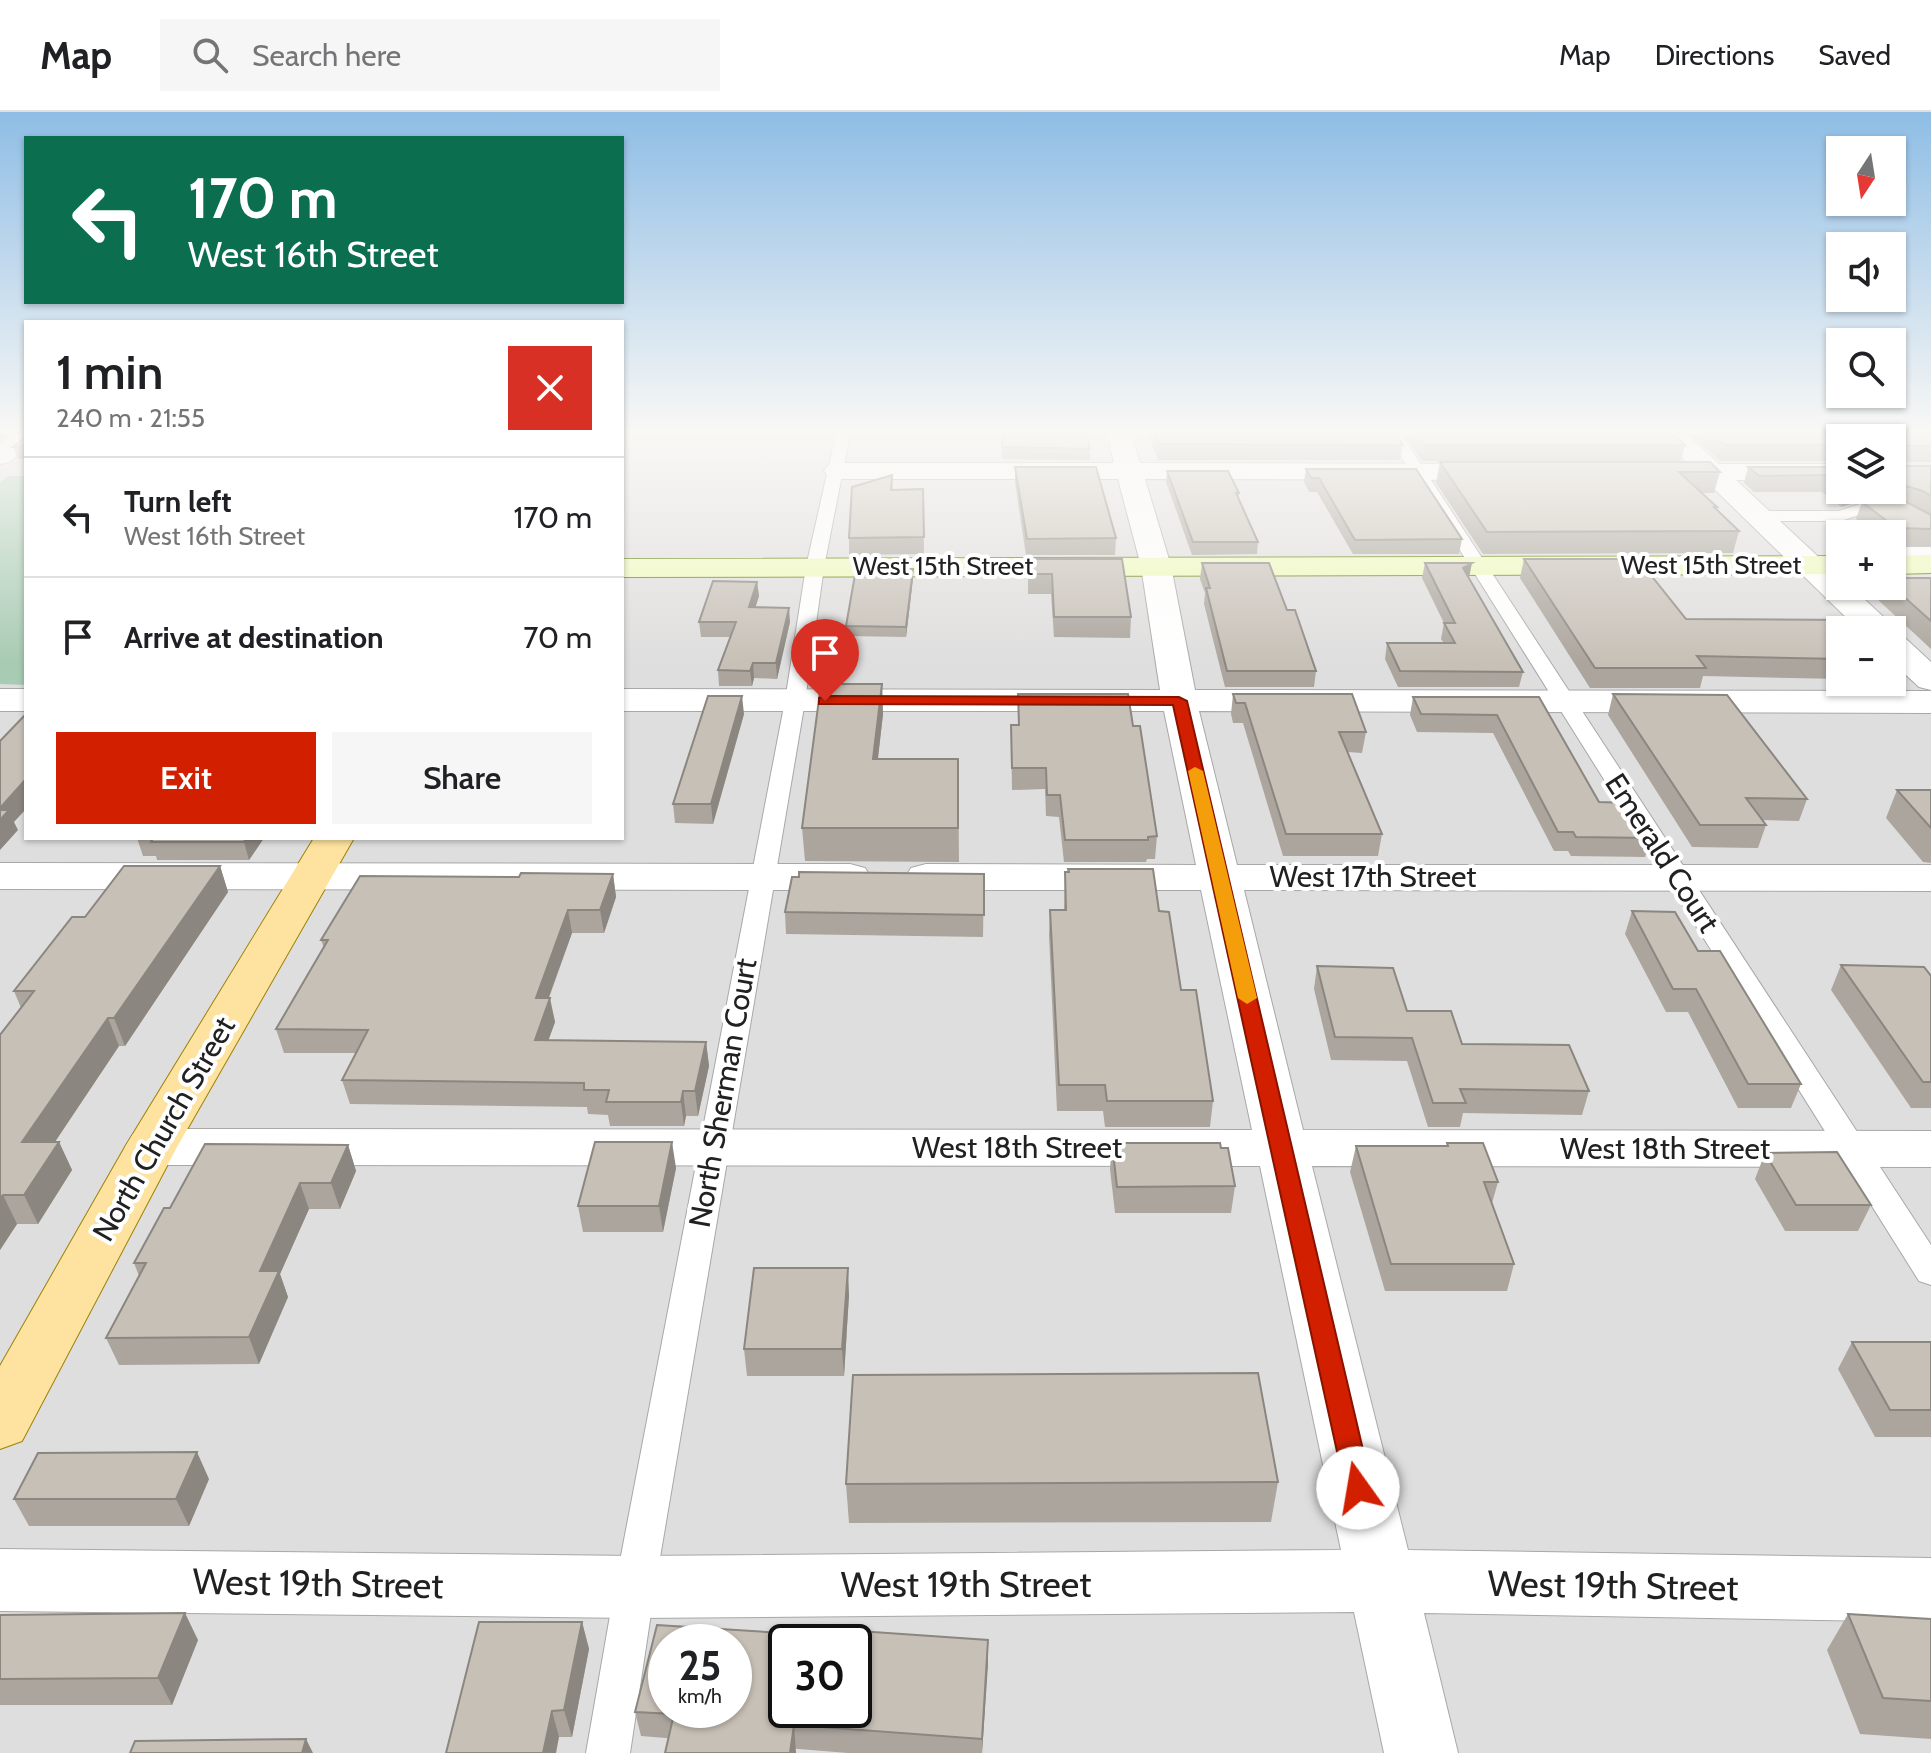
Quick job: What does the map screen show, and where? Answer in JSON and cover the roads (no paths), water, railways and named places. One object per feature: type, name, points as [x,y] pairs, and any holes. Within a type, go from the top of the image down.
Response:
[{"type":"main road","points":[[1906,565],[1931,564]]},
{"type":"main road","name":"West 15th Street","points":[[624,568],[1826,565]]},
{"type":"main road","name":"North Church Street","points":[[0,1423],[151,1147],[323,857]]},
{"type":"street","points":[[1140,511],[1156,566],[1179,701],[1421,1753]]},
{"type":"street","points":[[1752,511],[1863,616]]},
{"type":"street","points":[[1906,657],[1931,680]]},
{"type":"street","points":[[0,700],[24,700]]},
{"type":"street","points":[[624,700],[1931,702]]},
{"type":"street","name":"West 17th Street","points":[[0,876],[323,857],[762,877],[1931,878]]},
{"type":"street","name":"West 18th Street","points":[[151,1147],[1931,1149]]},
{"type":"street","name":"West 19th Street","points":[[0,1580],[635,1587],[1379,1581],[1931,1590]]},
{"type":"lane","name":"North Sherman Court","points":[[608,1753],[713,1148],[795,701],[815,567],[828,511]]},
{"type":"lane","name":"Emerald Court","points":[[1443,511],[1931,1272]]},
{"type":"lane","points":[[1758,516],[1837,516],[1854,511]]},
{"type":"lane","points":[[1907,511],[1931,528]]},
{"type":"lane","points":[[1837,516],[1842,520]]},
{"type":"lane","points":[[1906,552],[1931,552]]}]
